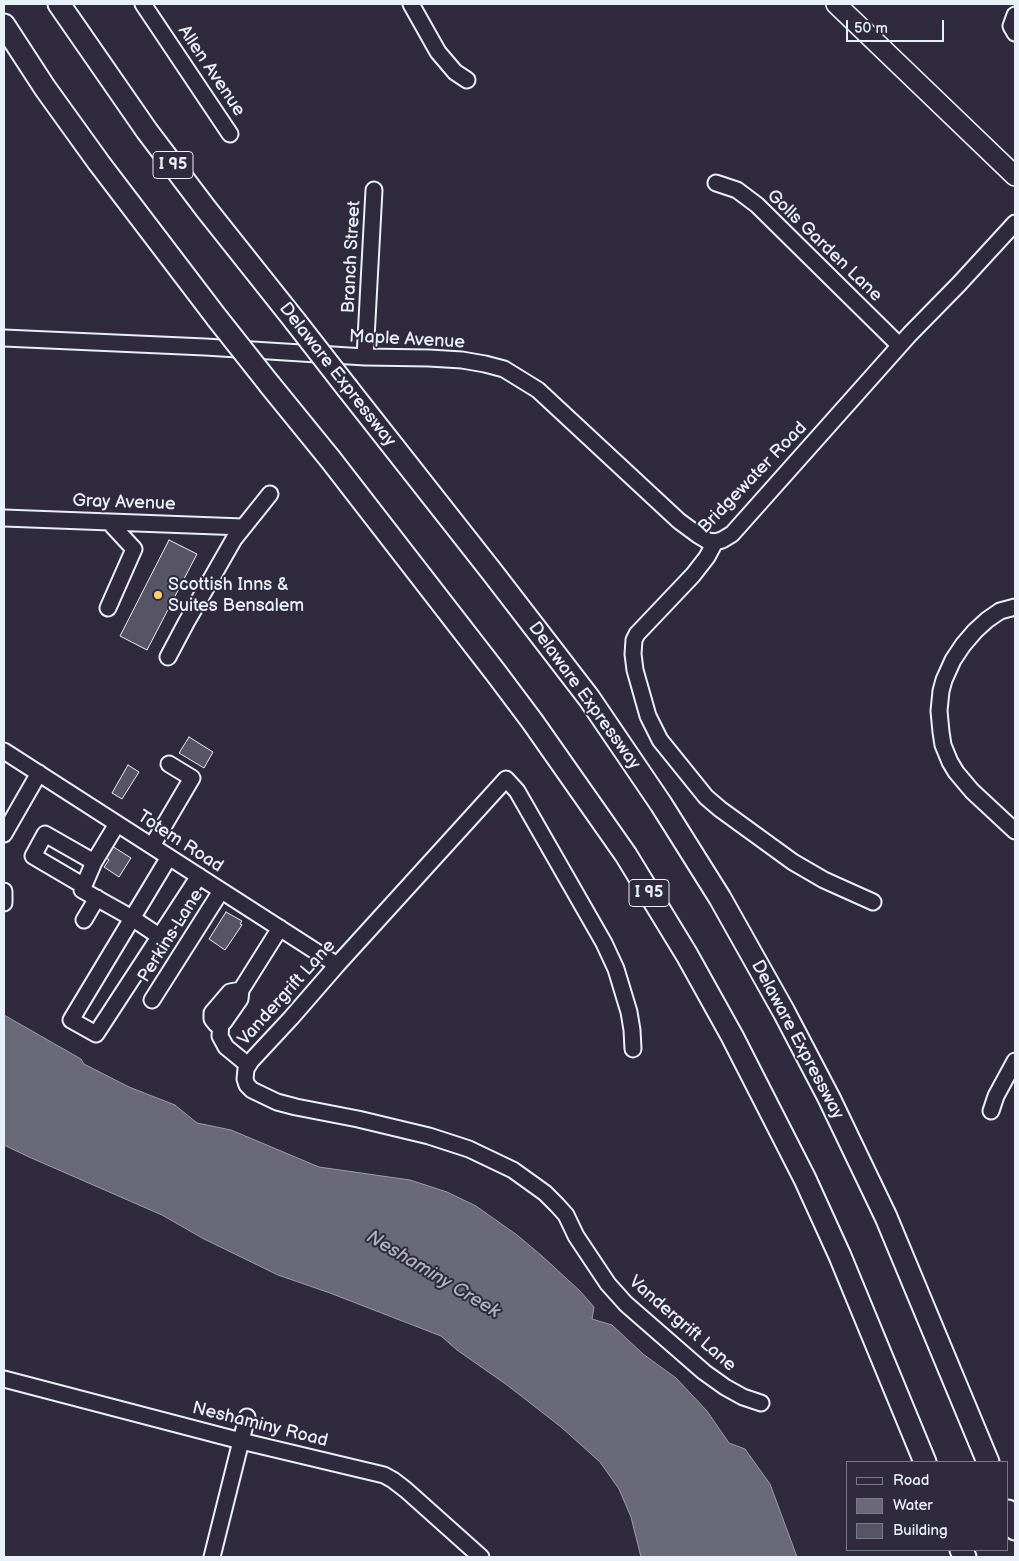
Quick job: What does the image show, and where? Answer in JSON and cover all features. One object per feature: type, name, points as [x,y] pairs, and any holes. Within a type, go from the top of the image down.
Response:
[{"type":"highway","name":"Delaware Expressway","points":[[59,4],[147,131],[589,698],[661,804],[720,898],[789,1021],[829,1098],[886,1217],[988,1461]]},
{"type":"highway","name":"I 95","points":[[4,25],[45,88],[99,163],[217,318],[331,460],[496,673],[542,734],[626,855],[687,955],[732,1036],[805,1178],[840,1256],[925,1461]]},
{"type":"highway","points":[[1009,1514],[1015,1529]]},
{"type":"main road","points":[[836,4],[1015,176]]},
{"type":"street","name":"Allen Avenue","points":[[143,4],[230,134]]},
{"type":"street","points":[[411,4],[438,52],[455,72],[467,80]]},
{"type":"street","points":[[1015,15],[1012,26],[1015,33]]},
{"type":"street","name":"Golls Garden Lane","points":[[716,183],[737,190],[757,205],[899,346]]},
{"type":"street","name":"Branch Street","points":[[366,356],[374,190]]},
{"type":"street","name":"Bridgewater Road","points":[[873,902],[824,880],[793,862],[706,797],[660,740],[648,716],[635,670],[634,640],[693,575],[707,557],[714,542],[732,534],[899,346],[1015,223]]},
{"type":"street","name":"Maple Avenue","points":[[4,338],[462,360],[504,369],[538,390],[679,521],[698,535],[714,542]]},
{"type":"street","points":[[168,657],[234,539],[270,494]]},
{"type":"street","name":"Gray Avenue","points":[[4,518],[243,527]]},
{"type":"street","points":[[108,608],[134,550],[109,522]]},
{"type":"street","points":[[1015,607],[1000,612],[987,620],[962,645],[944,680],[939,711],[943,745],[953,767],[972,791],[1015,831]]},
{"type":"street","name":"Totem Road","points":[[4,751],[336,965]]},
{"type":"street","points":[[152,846],[192,778],[169,764]]},
{"type":"street","points":[[4,834],[39,773]]},
{"type":"street","name":"Vandergrift Lane","points":[[633,1050],[629,1012],[616,970],[604,944],[517,791],[506,779],[336,965],[248,1065],[245,1075],[247,1085],[252,1090],[277,1102],[429,1136],[469,1149],[513,1170],[558,1205],[608,1284],[626,1304],[704,1372],[743,1397],[761,1403]]},
{"type":"street","points":[[117,824],[94,862],[82,890],[160,936]]},
{"type":"street","points":[[84,886],[33,856],[45,834],[94,862]]},
{"type":"street","points":[[169,857],[71,1020],[96,1034],[198,876]]},
{"type":"street","points":[[4,891],[4,903]]},
{"type":"street","name":"Perkins Lane","points":[[152,1000],[221,891]]},
{"type":"street","points":[[84,920],[97,898]]},
{"type":"street","points":[[248,1065],[226,1046],[220,1036],[221,1023],[224,1022],[240,999],[241,990],[280,928]]},
{"type":"street","points":[[991,1111],[996,1096],[1015,1061]]},
{"type":"street","name":"Neshaminy Road","points":[[4,1379],[241,1441],[384,1475],[406,1490],[480,1557]]},
{"type":"street","points":[[212,1557],[248,1417]]},
{"type":"water","name":"Neshaminy Creek","points":[[4,1015],[81,1059],[84,1064],[129,1087],[175,1105],[197,1123],[231,1130],[319,1167],[410,1180],[447,1192],[476,1206],[517,1235],[542,1256],[580,1291],[594,1307],[592,1319],[612,1325],[643,1354],[676,1378],[707,1411],[729,1443],[745,1449],[770,1484],[797,1557],[641,1557],[631,1517],[619,1489],[600,1462],[561,1427],[441,1336],[278,1275],[204,1239],[162,1215],[4,1145]]},
{"type":"building","name":"Scottish Inns & Suites Bensalem","points":[[169,540],[197,554],[147,650],[120,636]]},
{"type":"building","points":[[189,737],[213,752],[204,768],[179,753]]},
{"type":"building","points":[[128,765],[139,772],[122,799],[112,793]]},
{"type":"building","points":[[112,846],[131,858],[119,877],[104,867],[109,860],[105,857]]},
{"type":"building","points":[[226,912],[242,921],[240,924],[242,925],[225,950],[209,939]]},
{"type":"place","name":"Scottish Inns & Suites Bensalem","points":[[158,595]]}]
